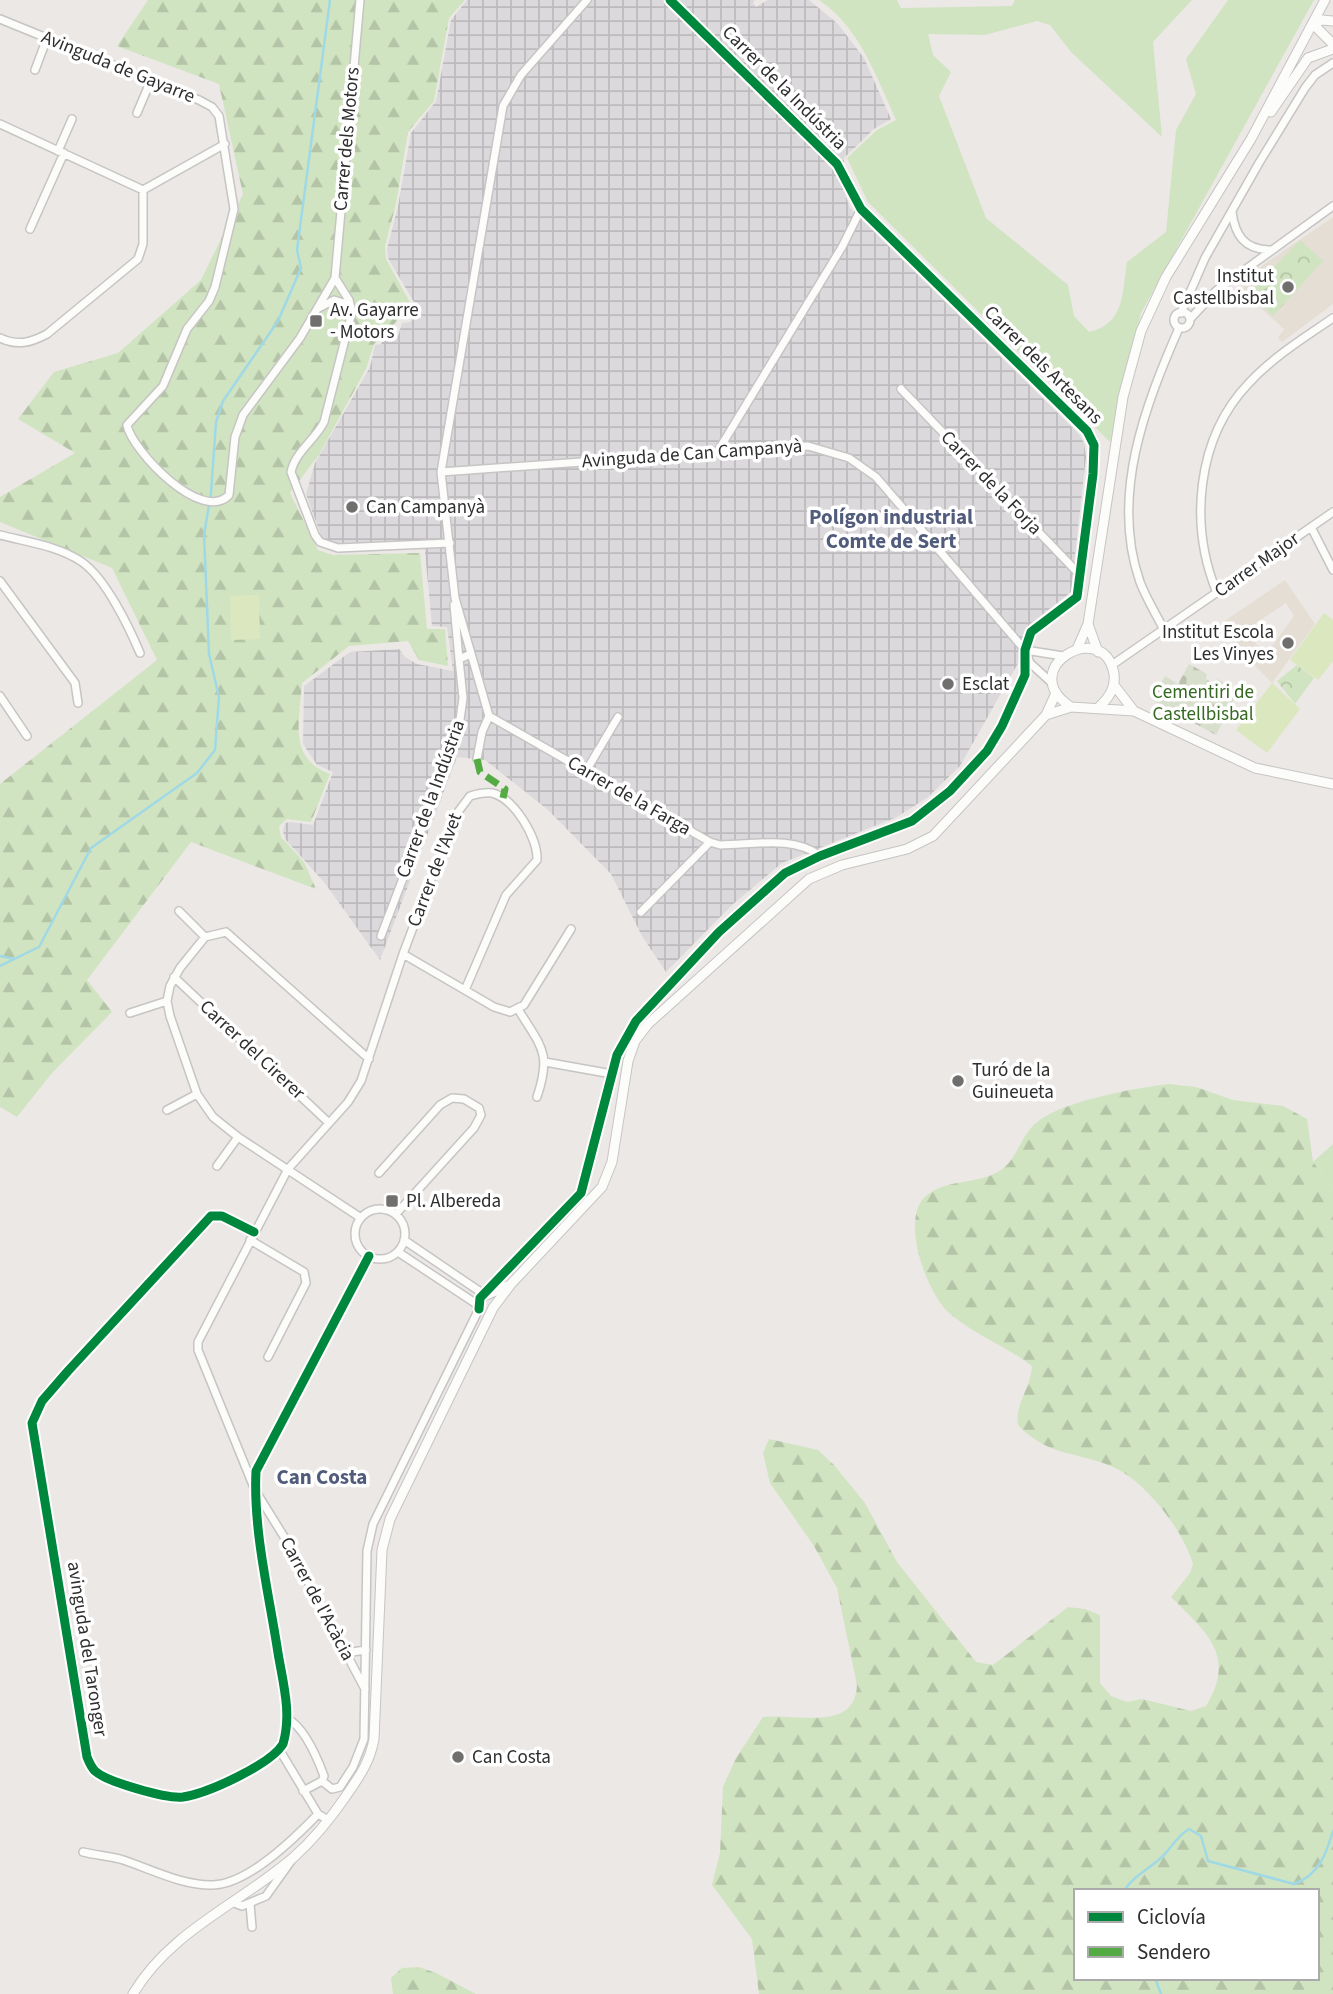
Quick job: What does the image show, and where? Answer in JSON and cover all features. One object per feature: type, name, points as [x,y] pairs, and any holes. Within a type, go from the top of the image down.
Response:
[{"type":"street","name":"Carrer dels Motors","points":[[335,278],[360,0]]},
{"type":"street","name":"Carrer de la Indústria","points":[[381,936],[458,734],[463,698],[454,630],[450,543],[441,472],[503,106],[521,75],[587,0]]},
{"type":"street","name":"Carrer de la Indústria","points":[[670,0],[839,167],[861,209]]},
{"type":"street","points":[[1077,649],[1088,624],[1123,397],[1141,331],[1166,277],[1251,139],[1325,0]]},
{"type":"street","name":"Avinguda de Gayarre","points":[[0,19],[212,107],[219,116],[234,209],[215,287],[209,301],[187,329],[163,386],[135,412],[127,425],[130,439],[171,483],[183,491],[208,500],[226,498],[230,490],[234,437],[243,415],[300,338],[335,278]]},
{"type":"street","points":[[1313,24],[1322,20],[1333,21]]},
{"type":"street","points":[[1313,24],[1333,44]]},
{"type":"street","points":[[35,70],[47,38]]},
{"type":"street","points":[[1251,139],[1308,58],[1333,50]]},
{"type":"street","points":[[1179,328],[1174,320],[1181,313],[1205,258],[1305,88],[1315,75],[1333,63]]},
{"type":"street","points":[[137,113],[150,80]]},
{"type":"street","points":[[30,229],[72,119]]},
{"type":"street","points":[[0,124],[142,190]]},
{"type":"street","points":[[142,190],[225,144]]},
{"type":"street","points":[[0,338],[14,344],[32,342],[47,334],[138,259],[143,244],[142,190]]},
{"type":"street","points":[[1179,328],[1186,327],[1217,290],[1333,206]]},
{"type":"street","points":[[718,450],[861,209]]},
{"type":"street","name":"Carrer dels Artesans","points":[[861,209],[1091,437],[1094,445],[1093,474],[1077,597],[1031,632],[1025,650]]},
{"type":"street","points":[[1232,212],[1235,230],[1245,243],[1269,250]]},
{"type":"street","points":[[335,278],[349,300],[352,312],[324,422],[318,434],[293,463],[294,484],[316,535],[320,542],[338,548],[450,543]]},
{"type":"street","points":[[317,309],[334,300],[344,303],[352,312]]},
{"type":"street","points":[[1181,313],[1190,319]]},
{"type":"street","points":[[1217,593],[1208,572],[1200,517],[1205,471],[1212,446],[1233,403],[1246,385],[1287,350],[1333,318]]},
{"type":"street","points":[[1164,630],[1140,583],[1134,560],[1128,495],[1137,441],[1179,328]]},
{"type":"street","name":"Carrer de la Forja","points":[[901,389],[1081,576]]},
{"type":"street","name":"Avinguda de Can Campanyà","points":[[441,472],[718,450],[808,446],[834,452],[863,466],[876,477],[1025,650],[1030,663],[1055,689]]},
{"type":"street","name":"Carrer Major","points":[[1112,665],[1333,512]]},
{"type":"street","points":[[1311,527],[1333,570]]},
{"type":"street","points":[[0,535],[52,548],[84,563],[122,612],[140,653]]},
{"type":"street","points":[[0,581],[75,684],[78,703]]},
{"type":"street","name":"Carrer de la Indústria","points":[[454,598],[489,716]]},
{"type":"street","points":[[1088,624],[1098,652],[1112,665],[1114,685],[1110,696],[1099,706]]},
{"type":"street","points":[[232,1902],[243,1906],[266,1896],[293,1857],[328,1820],[367,1764],[374,1739],[385,1536],[493,1308],[510,1284],[602,1187],[612,1163],[625,1074],[632,1048],[648,1024],[794,891],[825,871],[907,849],[933,835],[1046,715],[1055,689],[1055,668],[1063,656],[1077,649],[1098,652]]},
{"type":"street","points":[[322,1780],[337,1789],[353,1767],[364,1739],[367,1551],[373,1524],[485,1295],[583,1188],[612,1074],[629,1030],[738,914],[785,873],[820,856],[912,821],[961,781],[986,751],[1002,726],[1027,671],[1025,650],[1063,656]]},
{"type":"street","points":[[458,659],[471,654]]},
{"type":"street","points":[[1114,685],[1134,711]]},
{"type":"street","points":[[1055,689],[1071,707],[1081,710],[1099,706],[1134,711],[1255,768],[1333,784]]},
{"type":"street","points":[[0,696],[27,736]]},
{"type":"street","points":[[1046,715],[1071,707]]},
{"type":"street","points":[[477,760],[482,732],[489,716]]},
{"type":"street","name":"Carrer de la Farga","points":[[489,716],[710,842],[720,845],[791,843],[807,847],[820,856]]},
{"type":"street","points":[[586,771],[618,717]]},
{"type":"street","name":"Carrer de l'Avet","points":[[288,1169],[355,1091],[369,1059],[403,954],[461,804],[481,793],[503,799],[527,828],[537,860],[506,895],[465,990]]},
{"type":"street","points":[[641,912],[710,842]]},
{"type":"street","points":[[179,911],[205,937]]},
{"type":"street","points":[[403,954],[494,1007],[510,1012],[524,1005],[571,929]]},
{"type":"street","points":[[361,1218],[238,1137],[213,1117],[197,1094],[167,1001],[174,977],[205,937],[226,932],[235,937],[369,1059]]},
{"type":"street","name":"Carrer del Cirerer","points":[[174,977],[330,1123]]},
{"type":"street","points":[[130,1013],[167,1001]]},
{"type":"street","points":[[518,1009],[544,1052],[545,1062],[537,1097]]},
{"type":"street","points":[[545,1062],[612,1074]]},
{"type":"street","points":[[167,1110],[197,1094]]},
{"type":"street","points":[[379,1173],[446,1101],[464,1098],[479,1108],[481,1115],[474,1128],[396,1214]]},
{"type":"street","points":[[217,1166],[238,1137]]},
{"type":"street","name":"Carrer de l'Acàcia","points":[[288,1169],[202,1333],[198,1350],[255,1490],[286,1540],[365,1689]]},
{"type":"street","points":[[374,1210],[396,1214],[404,1227],[404,1240],[398,1252],[383,1258],[369,1256],[356,1240],[361,1218],[374,1210]]},
{"type":"street","name":"avinguda del Taronger","points":[[254,1232],[222,1216],[211,1216],[42,1401],[32,1423],[84,1744],[95,1771],[108,1779],[154,1792],[185,1796],[250,1769],[279,1749]]},
{"type":"street","points":[[250,1240],[304,1272],[306,1283],[303,1294],[268,1357]]},
{"type":"street","points":[[404,1240],[485,1295],[493,1308]]},
{"type":"street","points":[[398,1252],[478,1307],[493,1308]]},
{"type":"street","points":[[328,1820],[318,1814],[279,1749],[288,1718],[255,1490],[256,1471],[369,1256]]},
{"type":"street","points":[[485,1295],[510,1284]]},
{"type":"street","points":[[478,1307],[481,1329]]},
{"type":"street","points":[[345,1653],[366,1650]]},
{"type":"street","points":[[288,1718],[294,1722],[312,1750],[324,1776],[303,1791]]},
{"type":"street","points":[[83,1852],[118,1859],[192,1882],[215,1885],[242,1875],[281,1849],[318,1814]]},
{"type":"street","points":[[133,1994],[148,1969],[168,1950],[293,1857]]},
{"type":"street","points":[[250,1903],[252,1927]]},
{"type":"shaded area","points":[[467,0],[755,0],[753,3],[756,7],[768,0],[809,0],[838,24],[864,58],[891,119],[874,129],[844,158],[844,191],[850,208],[1079,434],[1084,443],[1086,457],[1071,592],[1029,625],[1017,665],[960,766],[928,797],[897,817],[782,863],[732,905],[666,972],[642,936],[611,874],[547,809],[485,760],[457,757],[380,960],[324,882],[285,839],[283,831],[285,823],[313,825],[333,772],[317,765],[303,744],[304,686],[350,652],[399,649],[405,657],[417,664],[453,671],[447,627],[432,626],[424,542],[334,543],[322,538],[306,494],[315,463],[370,367],[375,345],[381,344],[385,336],[398,336],[402,323],[411,322],[415,304],[388,258],[387,249],[411,133],[436,101],[451,20]]},
{"type":"shaded area","name":"Institut Castellbisbal","points":[[1333,217],[1333,304],[1282,342],[1278,338],[1284,329],[1245,294],[1241,280]]},
{"type":"shaded area","name":"Institut Escola Les Vinyes","points":[[1285,580],[1315,624],[1272,683],[1217,626]],"holes":[[[1286,603],[1294,616],[1266,654],[1244,631]]]},
{"type":"green space","points":[[148,0],[465,0],[449,18],[434,101],[408,132],[396,204],[385,246],[386,259],[412,306],[374,344],[366,369],[320,453],[290,493],[318,550],[332,555],[420,553],[427,629],[445,629],[448,666],[419,660],[408,641],[349,646],[302,683],[299,736],[302,748],[316,767],[330,774],[311,822],[287,819],[279,826],[281,837],[304,862],[316,889],[191,842],[87,980],[112,1012],[52,1073],[17,1117],[0,1107],[0,784],[157,660],[112,568],[0,522],[0,497],[75,453],[18,419],[54,372],[118,353],[201,280],[243,194],[219,84],[117,46]]},
{"type":"green space","points":[[819,0],[897,0],[901,8],[1012,6],[1015,0],[1192,0],[1153,42],[1162,137],[1071,52],[1050,25],[1037,21],[985,35],[928,34],[933,55],[951,72],[939,96],[986,218],[1068,285],[1074,316],[1089,332],[1101,328],[1116,315],[1127,262],[1166,232],[1176,130],[1196,94],[1186,59],[1228,0],[1314,0],[1141,313],[1110,442],[868,202],[847,158],[877,130],[896,120],[874,70],[856,38],[833,11]]},
{"type":"green space","name":"Institut Castellbisbal","points":[[1300,240],[1323,261],[1273,316],[1249,293]]},
{"type":"green space","points":[[259,595],[260,639],[231,640],[230,596]]},
{"type":"green space","points":[[1324,613],[1333,620],[1333,661],[1318,680],[1290,660]]},
{"type":"green space","name":"Cementiri de Castellbisbal","points":[[1189,664],[1207,674],[1206,679],[1214,684],[1217,679],[1223,682],[1221,688],[1236,695],[1216,735],[1152,700],[1165,676],[1178,684]]},
{"type":"green space","points":[[1297,665],[1314,678],[1295,704],[1277,681]]},
{"type":"green space","points":[[1272,683],[1300,709],[1267,753],[1236,730]]},
{"type":"green space","points":[[1169,1084],[1196,1087],[1233,1100],[1283,1106],[1307,1119],[1313,1162],[1333,1188],[1333,1994],[759,1994],[752,1939],[712,1885],[720,1853],[723,1787],[736,1758],[763,1717],[822,1718],[835,1715],[846,1710],[854,1700],[857,1685],[837,1588],[814,1546],[770,1483],[763,1453],[769,1439],[818,1450],[834,1465],[865,1503],[897,1562],[976,1662],[993,1665],[1068,1607],[1085,1609],[1100,1615],[1100,1683],[1111,1696],[1127,1702],[1142,1699],[1191,1711],[1206,1706],[1215,1688],[1219,1672],[1218,1658],[1213,1646],[1206,1633],[1171,1597],[1190,1573],[1193,1564],[1172,1522],[1149,1494],[1124,1473],[1098,1461],[1051,1448],[1040,1443],[1018,1425],[1019,1410],[1032,1366],[966,1326],[947,1311],[924,1271],[915,1236],[915,1219],[919,1205],[927,1195],[936,1189],[997,1172],[1010,1161],[1032,1127],[1049,1115],[1081,1102],[1119,1092]]},
{"type":"green space","points":[[1333,1144],[1333,1188],[1313,1162]]},
{"type":"green space","points":[[419,1967],[476,1994],[393,1994],[391,1978],[402,1968]]},
{"type":"waterway","points":[[0,966],[39,947],[91,848],[197,773],[215,750],[219,697],[209,654],[204,535],[211,493],[216,422],[223,401],[278,321],[301,268],[297,250],[330,0]]},
{"type":"waterway","points":[[0,956],[14,959]]},
{"type":"waterway","points":[[1126,1889],[1189,1829],[1201,1836],[1208,1861],[1294,1884],[1310,1875],[1320,1863],[1333,1831]]},
{"type":"waterway","points":[[1156,1980],[1161,1994]]},
{"type":"marked path","points":[[477,759],[480,772],[505,789],[503,798]]},
{"type":"cycle path","points":[[479,1309],[480,1298],[581,1193],[617,1055],[636,1021],[719,932],[785,873],[820,856],[912,821],[950,791],[987,751],[1002,726],[1025,675],[1025,650],[1031,632],[1077,597],[1093,474],[1094,445],[1087,431],[861,209],[837,164],[670,0]]},
{"type":"cycle path","points":[[254,1232],[222,1216],[211,1216],[42,1401],[32,1423],[87,1757],[94,1769],[102,1775],[151,1793],[183,1797],[222,1784],[265,1761],[283,1744],[287,1721],[286,1698],[259,1539],[256,1471],[369,1256]]},
{"type":"place","name":"Institut Castellbisbal","points":[[1288,287]]},
{"type":"place","name":"Av. Gayarre - Motors","points":[[316,321]]},
{"type":"place","name":"Can Campanyà","points":[[352,507]]},
{"type":"place","name":"Institut Escola Les Vinyes","points":[[1288,643]]},
{"type":"place","name":"Esclat","points":[[948,684]]},
{"type":"place","name":"Turó de la Guineueta","points":[[958,1081]]},
{"type":"place","name":"Pl. Albereda","points":[[392,1201]]},
{"type":"place","name":"Can Costa","points":[[458,1757]]},
{"type":"district","name":"Polígon industrial Comte de Sert","points":[[891,529]]},
{"type":"district","name":"Can Costa","points":[[322,1477]]}]
